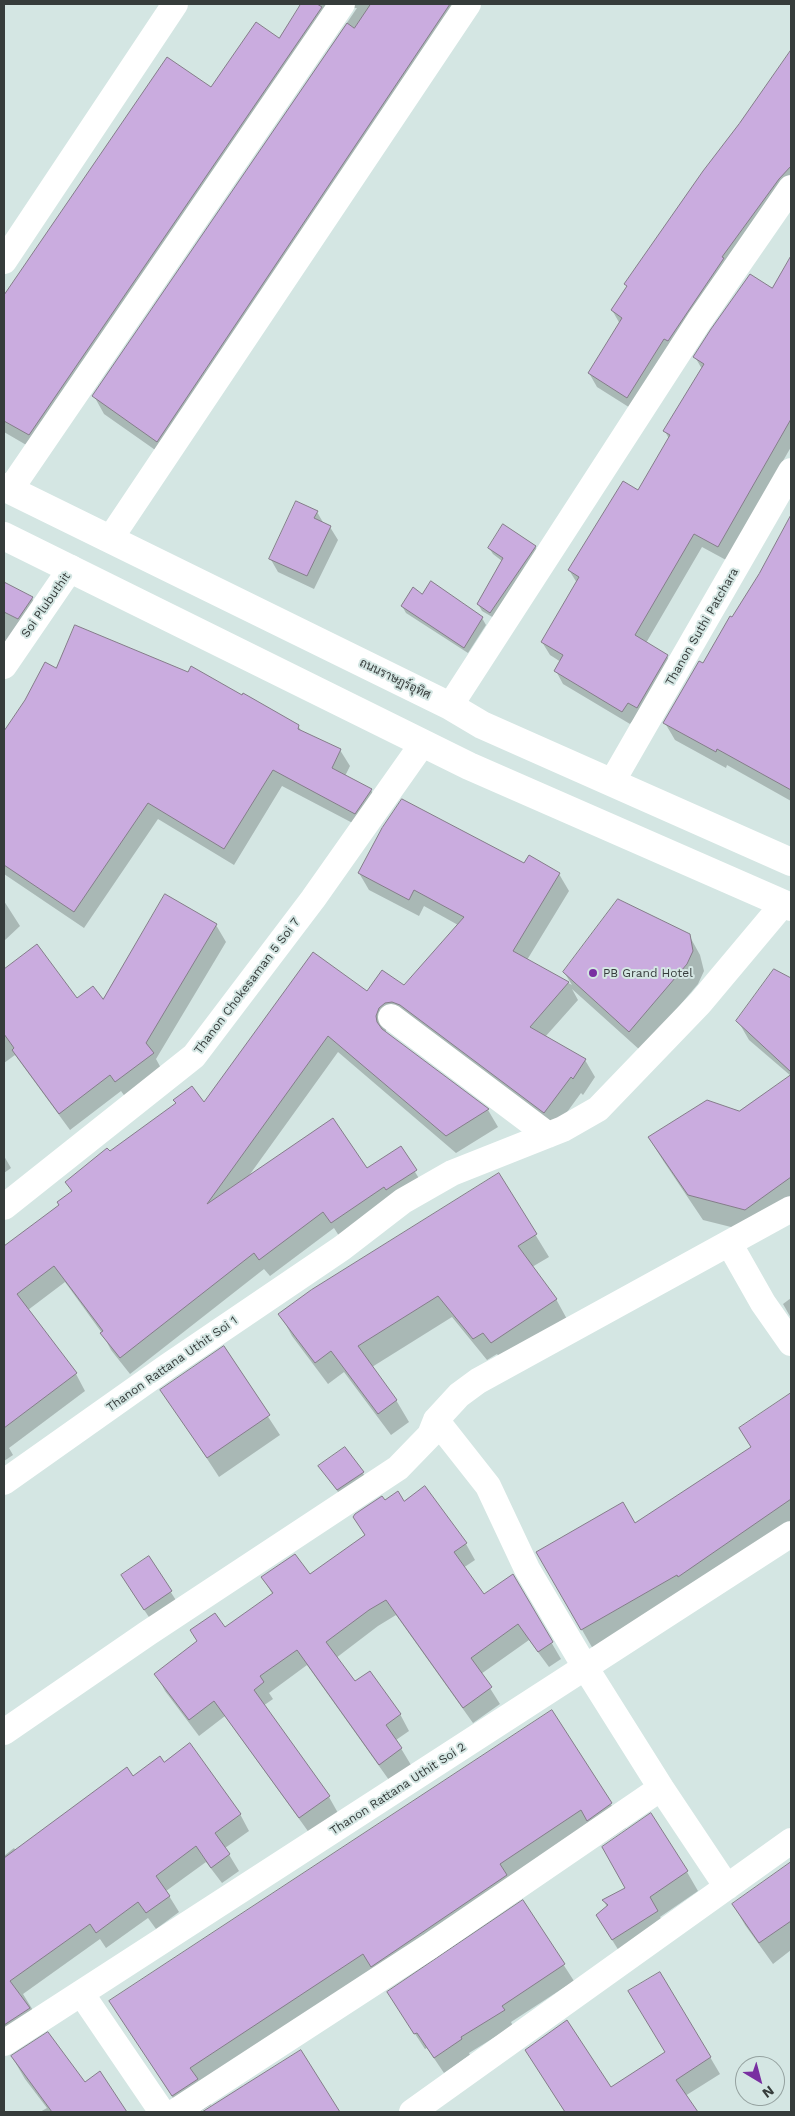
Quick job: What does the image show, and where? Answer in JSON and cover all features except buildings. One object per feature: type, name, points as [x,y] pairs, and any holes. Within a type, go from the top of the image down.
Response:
[{"type":"street","points":[[4,261],[175,4]]},
{"type":"street","points":[[7,488],[342,4]]},
{"type":"street","points":[[110,539],[468,4]]},
{"type":"street","points":[[450,706],[699,321],[791,188]]},
{"type":"street","name":"Thanon Suthi Patchara","points":[[612,782],[791,472]]},
{"type":"street","name":"ถนนราษฏร์อุทิศ","points":[[7,488],[450,706],[482,725],[791,862]]},
{"type":"street","points":[[4,536],[468,766],[787,906]]},
{"type":"street","name":"Soi Plubuthit","points":[[4,666],[71,568]]},
{"type":"street","points":[[242,653],[259,613]]},
{"type":"street","name":"Thanon Chokesaman 5 Soi 7","points":[[4,1207],[194,1056],[313,900],[423,744]]},
{"type":"street","name":"Thanon Rattana Uthit Soi 1","points":[[4,1482],[168,1366],[342,1248],[403,1201],[452,1173],[563,1129],[598,1109],[700,1003],[787,906]]},
{"type":"street","points":[[391,1017],[548,1135]]},
{"type":"street","points":[[4,1732],[148,1633],[398,1468],[430,1435],[436,1420],[459,1394],[478,1381],[791,1209]]},
{"type":"street","points":[[729,1244],[763,1303],[791,1343]]},
{"type":"street","points":[[436,1420],[488,1486],[527,1569],[585,1667],[661,1788],[727,1887]]},
{"type":"street","name":"Thanon Rattana Uthit Soi 2","points":[[4,2043],[791,1534]]},
{"type":"street","points":[[175,2112],[430,1946],[661,1788]]},
{"type":"street","points":[[412,2112],[791,1841]]},
{"type":"street","points":[[81,1993],[162,2112]]},
{"type":"place","name":"PB Grand Hotel","points":[[593,973]]}]
